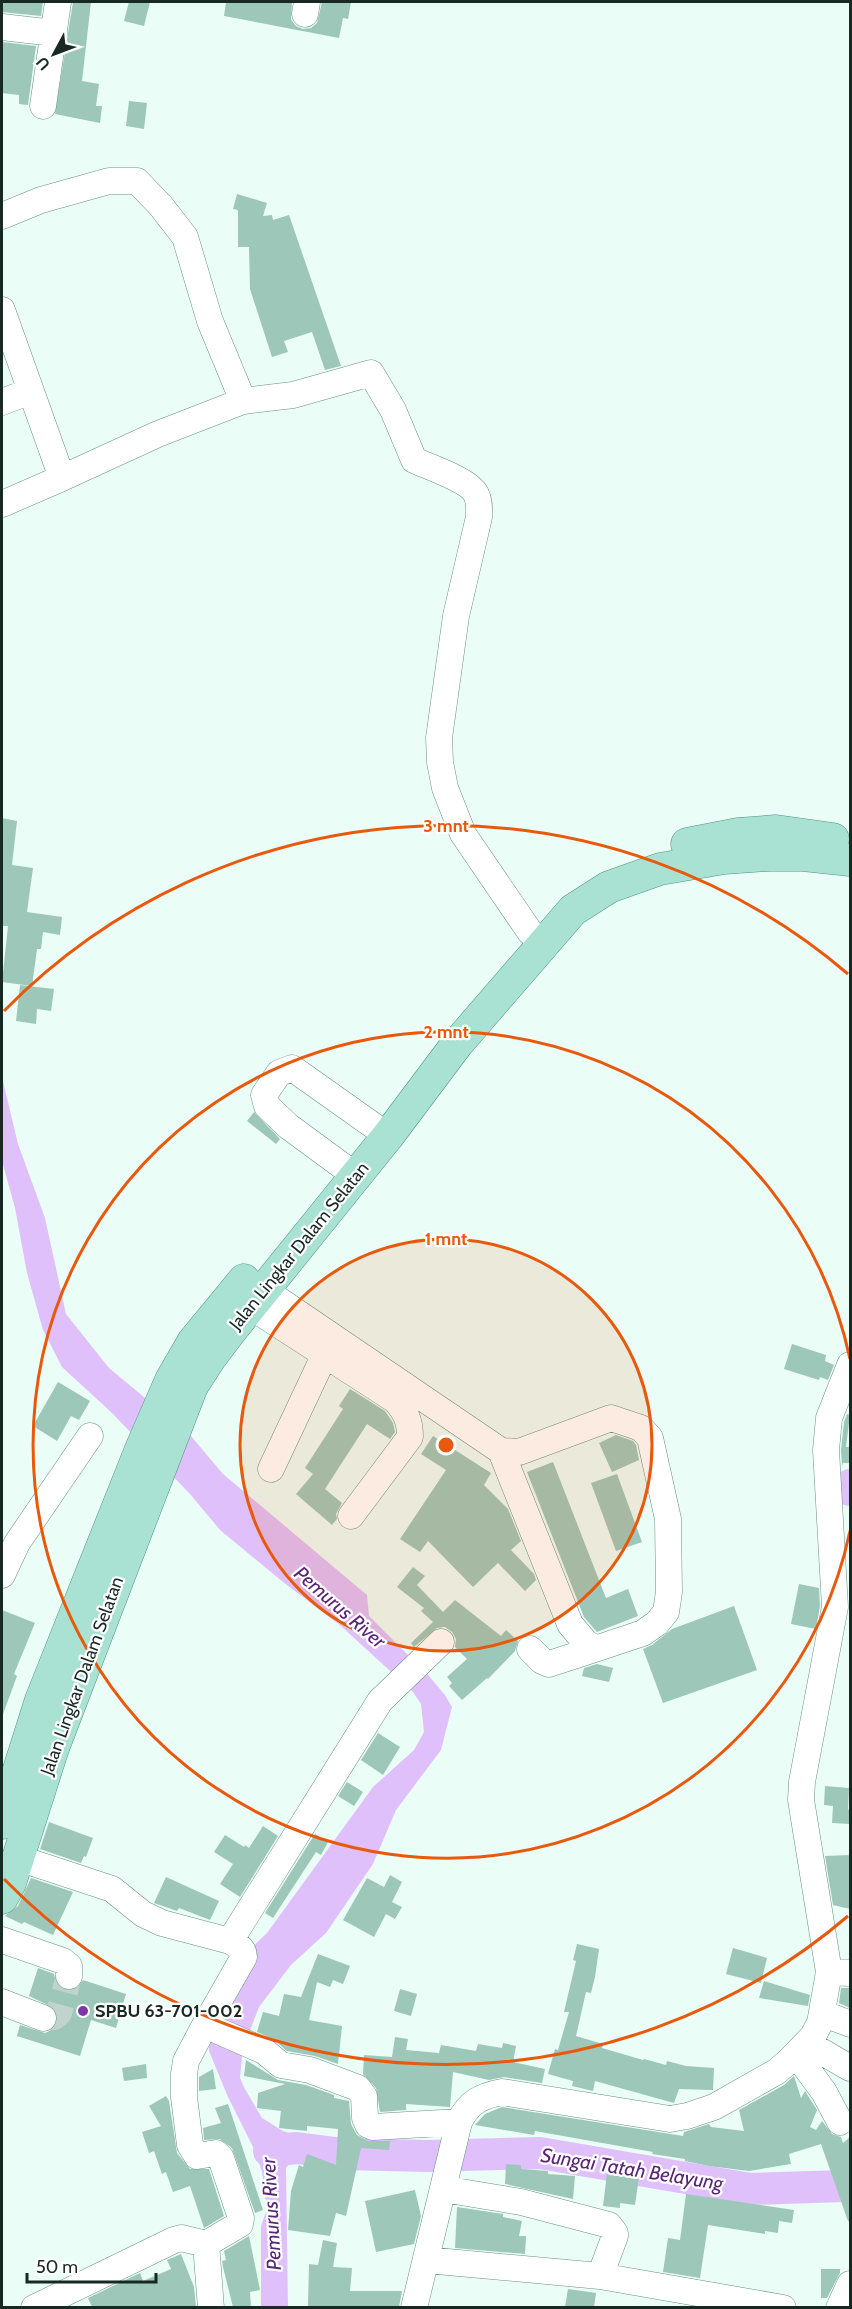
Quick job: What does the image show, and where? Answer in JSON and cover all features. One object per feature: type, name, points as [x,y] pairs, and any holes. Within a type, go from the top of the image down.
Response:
[{"type":"main road","name":"Jalan Lingkar Dalam Selatan","points":[[2,1823],[55,1704],[182,1383],[210,1358],[249,1297],[349,1171],[457,1044],[573,910],[609,886],[660,869],[724,858],[777,831],[850,842]]},
{"type":"main road","name":"Jalan Lingkar Dalam Selatan","points":[[382,1132],[460,1012],[557,903],[593,876],[616,864],[666,848],[748,845],[803,855],[850,860]]},
{"type":"main road","name":"Jalan Lingkar Dalam Selatan","points":[[2,1898],[10,1883],[53,1749],[55,1704]]},
{"type":"street","points":[[43,106],[58,2]]},
{"type":"street","points":[[2,27],[54,33]]},
{"type":"street","points":[[2,216],[41,200],[109,181],[136,181],[161,206],[185,237],[210,321],[243,401]]},
{"type":"street","points":[[2,310],[62,478]]},
{"type":"street","points":[[2,504],[158,434],[243,401],[293,395],[371,373],[393,410],[414,460],[466,484],[475,492],[479,504],[479,517],[456,616],[439,738],[440,762],[445,788],[463,834],[530,932]]},
{"type":"street","points":[[2,402],[31,392]]},
{"type":"street","points":[[349,1171],[288,1126],[267,1106],[264,1095],[279,1073],[292,1068],[382,1132]]},
{"type":"street","points":[[249,1297],[325,1354],[395,1400],[404,1409],[410,1427],[410,1437],[351,1516]]},
{"type":"street","points":[[249,1297],[501,1451],[519,1452],[611,1418],[641,1428],[650,1438],[668,1519],[669,1592],[666,1612],[657,1623],[643,1633],[549,1664],[542,1661],[530,1649]]},
{"type":"street","points":[[271,1469],[325,1354]]},
{"type":"street","points":[[414,2307],[459,2125],[464,2112],[481,2097],[502,2092],[642,2116],[670,2119],[687,2116],[714,2107],[776,2072],[802,2049],[820,2023],[822,2013],[840,1973],[801,1800],[802,1782],[835,1607],[826,1450],[829,1419],[850,1365]]},
{"type":"street","points":[[2,1575],[17,1542],[90,1436]]},
{"type":"street","points":[[501,1451],[506,1489],[570,1624],[594,1649]]},
{"type":"street","points":[[230,1941],[380,1701],[441,1642]]},
{"type":"street","points":[[18,1858],[112,1889],[143,1914],[162,1923],[230,1941],[244,1952],[244,1957],[207,2026],[190,2052],[184,2074],[184,2097],[190,2145],[197,2156],[219,2154],[224,2162],[241,2222],[206,2244],[181,2238],[174,2240],[34,2307]]},
{"type":"street","points":[[2,1940],[63,1961],[69,1966],[69,1976]]},
{"type":"street","points":[[2,2002],[43,2018]]},
{"type":"street","points":[[822,2013],[850,2024]]},
{"type":"street","points":[[207,2026],[264,2051],[281,2065],[310,2070],[358,2088],[364,2096],[365,2118],[368,2125],[373,2127],[459,2125]]},
{"type":"street","points":[[802,2049],[850,2068]]},
{"type":"street","points":[[802,2049],[840,2122]]},
{"type":"street","points":[[445,2181],[609,2225],[615,2236],[600,2276]]},
{"type":"street","points":[[206,2244],[211,2307]]},
{"type":"street","points":[[426,2260],[600,2276],[696,2300],[783,2307]]},
{"type":"street","points":[[839,2307],[850,2284]]},
{"type":"water","name":"Pemurus River","points":[[2,1077],[18,1144],[45,1218],[66,1314],[109,1368],[191,1436],[223,1474],[367,1595],[369,1616],[428,1675],[452,1707],[441,1750],[396,1810],[373,1864],[326,1933],[291,1965],[259,2007],[247,2038],[240,2078],[262,2118],[283,2131],[309,2139],[286,2168],[288,2307],[261,2307],[261,2226],[267,2209],[262,2172],[256,2153],[228,2097],[209,2051],[210,2031],[251,1948],[267,1933],[373,1787],[414,1750],[424,1732],[421,1704],[413,1692],[341,1626],[220,1530],[190,1494],[112,1413],[62,1367],[43,1330],[27,1273],[15,1208],[2,1161]]},
{"type":"building","points":[[2,2],[43,2],[41,16],[2,12]]},
{"type":"building","points":[[73,2],[91,2],[82,81],[99,84],[96,106],[102,106],[100,123],[55,114]]},
{"type":"building","points":[[129,2],[150,2],[144,26],[124,21]]},
{"type":"building","points":[[226,2],[292,2],[291,20],[303,29],[311,28],[317,23],[322,2],[351,2],[348,19],[343,18],[339,38],[224,16]]},
{"type":"building","points":[[2,42],[36,46],[28,105],[19,104],[19,95],[2,93]]},
{"type":"building","points":[[129,101],[147,103],[144,129],[126,126]]},
{"type":"building","points":[[237,194],[267,203],[263,216],[272,215],[273,220],[289,215],[341,366],[325,370],[312,332],[284,341],[288,352],[272,357],[250,289],[249,247],[238,247],[238,210],[233,209]]},
{"type":"building","points":[[2,818],[17,821],[12,865],[33,868],[27,912],[62,917],[60,935],[43,932],[41,949],[37,949],[32,986],[2,982],[8,926],[2,926]]},
{"type":"building","points":[[20,985],[54,989],[51,1011],[37,1009],[36,1024],[16,1021]]},
{"type":"building","points":[[254,1112],[280,1139],[276,1144],[247,1121]]},
{"type":"building","points":[[792,1344],[826,1355],[825,1361],[834,1365],[828,1380],[820,1377],[819,1380],[784,1369]]},
{"type":"building","points":[[58,1382],[90,1401],[79,1420],[71,1416],[57,1441],[33,1426]]},
{"type":"building","points":[[350,1389],[385,1411],[393,1423],[395,1432],[390,1439],[367,1424],[325,1489],[342,1503],[336,1514],[337,1519],[332,1525],[296,1494],[313,1474],[305,1468],[343,1409],[339,1406]]},
{"type":"building","points":[[847,1414],[850,1415],[846,1447],[850,1447],[850,1463],[843,1463],[842,1466],[841,1450]]},
{"type":"building","points":[[616,1435],[633,1441],[639,1460],[612,1472],[599,1443]]},
{"type":"building","points":[[433,1436],[491,1473],[484,1485],[508,1509],[521,1541],[511,1550],[534,1574],[536,1580],[525,1591],[498,1563],[473,1587],[428,1541],[420,1552],[400,1539],[446,1470],[421,1454]]},
{"type":"building","points":[[553,1462],[606,1598],[628,1589],[638,1616],[597,1632],[584,1617],[527,1472]]},
{"type":"building","points":[[617,1474],[642,1542],[616,1551],[591,1483]]},
{"type":"building","points":[[413,1567],[425,1576],[417,1585],[443,1612],[455,1600],[501,1636],[506,1630],[518,1641],[515,1651],[488,1679],[462,1700],[449,1686],[452,1683],[447,1677],[467,1659],[455,1647],[456,1639],[452,1632],[445,1627],[437,1628],[414,1647],[411,1643],[433,1622],[421,1611],[424,1608],[397,1587]]},
{"type":"building","points":[[799,1584],[819,1588],[820,1606],[816,1629],[791,1624]]},
{"type":"building","points":[[734,1606],[757,1670],[663,1703],[643,1649],[652,1645],[672,1629]]},
{"type":"building","points":[[2,1610],[35,1623],[14,1674],[17,1676],[3,1714]]},
{"type":"building","points":[[597,1664],[613,1668],[609,1682],[582,1676],[584,1668]]},
{"type":"building","points":[[378,1733],[400,1747],[383,1775],[361,1760]]},
{"type":"building","points":[[347,1782],[363,1792],[354,1806],[338,1796]]},
{"type":"building","points":[[825,1786],[849,1788],[850,1824],[832,1823],[833,1806],[824,1805]]},
{"type":"building","points":[[49,1822],[93,1838],[86,1857],[84,1856],[81,1863],[40,1849]]},
{"type":"building","points":[[263,1826],[278,1836],[240,1897],[220,1884],[233,1864],[214,1852],[225,1835],[249,1848]]},
{"type":"building","points":[[315,1834],[328,1842],[321,1855],[316,1852],[273,1918],[265,1913]]},
{"type":"building","points":[[850,1855],[850,1909],[833,1905],[825,1856]]},
{"type":"building","points":[[390,1875],[402,1882],[392,1902],[402,1907],[395,1919],[386,1914],[374,1937],[343,1920],[367,1878],[384,1887]]},
{"type":"building","points":[[166,1877],[219,1901],[210,1920],[179,1908],[177,1911],[154,1903]]},
{"type":"building","points":[[31,1878],[73,1892],[53,1935],[5,1916],[18,1906]]},
{"type":"building","points":[[577,1944],[599,1949],[591,1993],[586,1992],[576,2036],[603,2044],[602,2048],[643,2060],[666,2065],[667,2061],[686,2066],[714,2068],[713,2090],[679,2089],[674,2103],[595,2081],[593,2091],[572,2086],[573,2081],[548,2074],[569,2012],[564,2012],[576,1961],[573,1960]]},
{"type":"building","points":[[733,1948],[767,1958],[761,1983],[726,1974]]},
{"type":"building","points":[[318,1954],[350,1966],[343,1984],[333,1980],[330,1987],[317,1982],[309,2020],[342,2026],[338,2064],[315,2056],[287,2051],[273,2039],[257,2032],[263,2012],[279,2016],[284,1994],[301,1997]]},
{"type":"building","name":"SPBU 63-701-002","points":[[38,1968],[54,1974],[56,1983],[68,1991],[76,1989],[83,1980],[126,1994],[116,2028],[91,2020],[80,2056],[17,2036],[20,2025],[45,2033],[53,2029],[57,2023],[58,2015],[54,2008],[29,1996]]},
{"type":"building","points":[[764,1981],[810,1995],[808,2006],[759,1998]]},
{"type":"building","points":[[841,1988],[850,1988],[850,2008],[839,2003]]},
{"type":"building","points":[[400,1989],[417,1994],[411,2016],[394,2011]]},
{"type":"building","points":[[395,2037],[408,2039],[406,2050],[439,2053],[441,2045],[476,2051],[478,2044],[502,2048],[503,2043],[516,2046],[513,2062],[545,2069],[542,2083],[504,2077],[489,2080],[453,2072],[450,2107],[406,2104],[406,2110],[380,2112],[376,2088],[363,2074],[364,2055],[392,2057]]},
{"type":"building","points":[[246,2060],[278,2080],[306,2085],[334,2095],[334,2098],[349,2101],[351,2124],[357,2135],[368,2141],[390,2141],[389,2150],[361,2148],[346,2216],[336,2213],[330,2236],[288,2230],[291,2191],[299,2165],[303,2167],[307,2154],[336,2165],[338,2129],[307,2126],[307,2131],[279,2128],[281,2111],[257,2108],[258,2093],[285,2084],[244,2076]]},
{"type":"building","points":[[146,2064],[147,2078],[124,2081],[122,2068]]},
{"type":"building","points":[[213,2069],[216,2089],[199,2091],[199,2077]]},
{"type":"building","points":[[794,2076],[801,2098],[805,2091],[817,2110],[810,2127],[816,2130],[822,2121],[832,2134],[841,2137],[843,2143],[850,2137],[850,2221],[848,2221],[821,2144],[789,2154],[791,2164],[749,2171],[709,2166],[685,2161],[685,2159],[652,2154],[653,2152],[535,2131],[534,2135],[475,2125],[485,2114],[502,2107],[683,2136],[684,2132],[709,2124],[711,2127],[744,2131],[739,2110],[784,2085]]},
{"type":"building","points":[[166,2096],[169,2101],[177,2153],[190,2169],[209,2169],[224,2216],[204,2228],[190,2186],[173,2192],[166,2172],[162,2174],[154,2151],[149,2153],[142,2132],[161,2126],[149,2106]]},
{"type":"building","points":[[228,2104],[263,2210],[255,2213],[232,2148],[220,2139],[204,2140],[203,2128],[221,2123],[215,2108]]},
{"type":"building","points":[[506,2164],[521,2165],[521,2169],[548,2171],[548,2174],[575,2176],[573,2199],[505,2184]]},
{"type":"building","points":[[607,2173],[639,2177],[635,2205],[620,2203],[620,2208],[603,2206]]},
{"type":"building","points":[[415,2190],[421,2216],[414,2244],[376,2252],[365,2201]]},
{"type":"building","points":[[686,2194],[794,2210],[792,2223],[779,2221],[778,2233],[765,2231],[765,2234],[708,2225],[700,2278],[663,2272],[668,2238],[680,2240]]},
{"type":"building","points":[[457,2207],[503,2214],[503,2217],[522,2221],[519,2236],[526,2236],[525,2254],[455,2248]]},
{"type":"building","points":[[249,2236],[260,2290],[250,2292],[251,2307],[233,2307],[222,2261],[226,2260],[224,2251]]},
{"type":"building","points":[[323,2240],[337,2243],[333,2267],[352,2268],[350,2291],[402,2291],[399,2307],[308,2306],[309,2264],[318,2265]]},
{"type":"building","points":[[181,2254],[194,2287],[196,2307],[92,2307],[88,2298],[140,2273],[143,2281],[171,2269],[167,2260]]},
{"type":"building","points":[[821,2269],[840,2269],[827,2298],[821,2298]]},
{"type":"building","points":[[568,2289],[596,2293],[594,2307],[565,2307]]},
{"type":"waterway","name":"Sungai Tatah Belayung","points":[[850,1485],[850,1490]]},
{"type":"waterway","name":"Sungai Tatah Belayung","points":[[269,2151],[297,2148],[343,2154],[427,2156],[540,2153],[750,2189],[844,2186],[850,2182]]},
{"type":"tunnel","points":[[43,2018],[54,2017],[59,2013],[69,1976]]},
{"type":"place","name":"SPBU 63-701-002","points":[[83,2011]]}]
